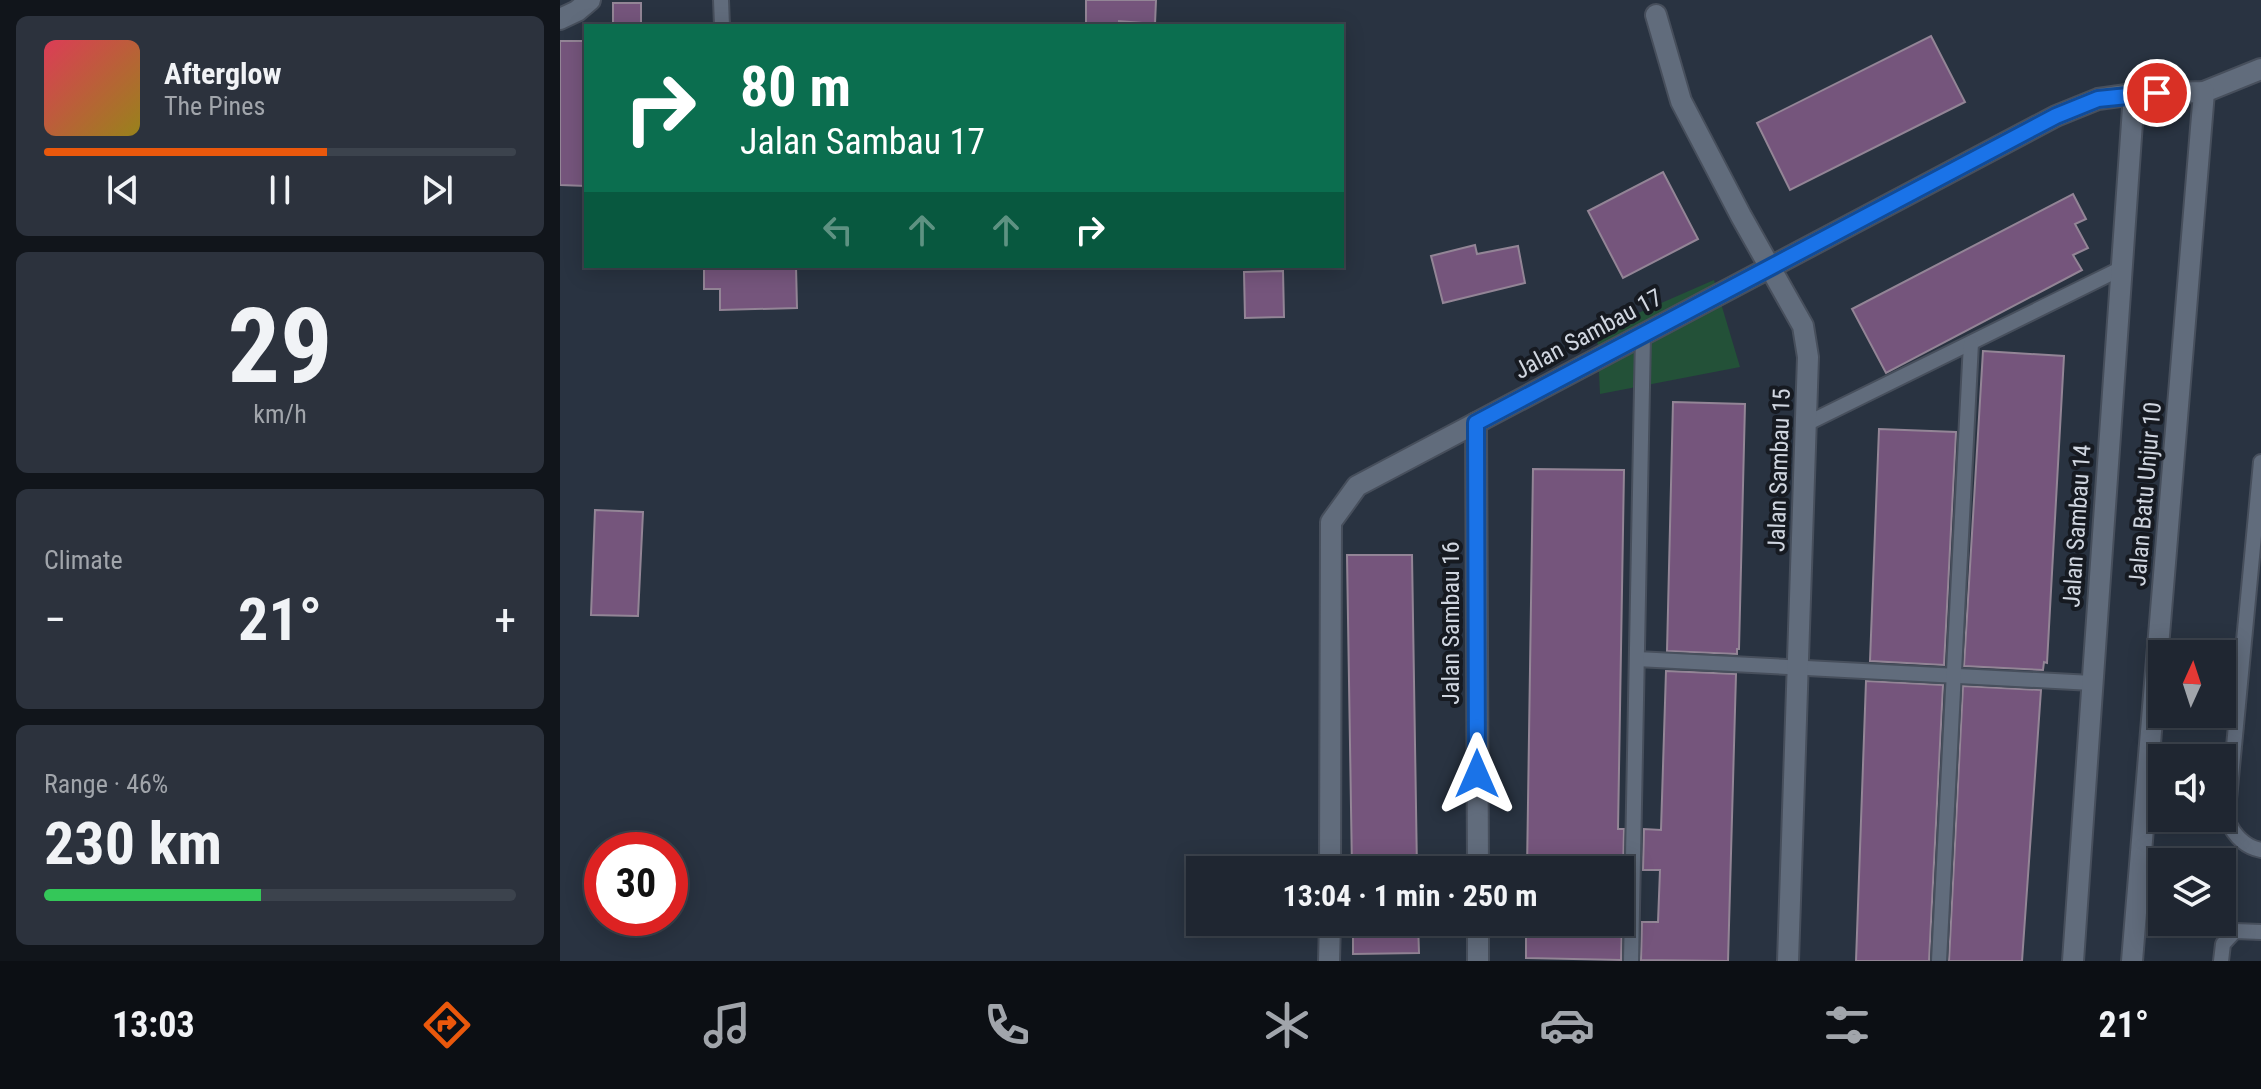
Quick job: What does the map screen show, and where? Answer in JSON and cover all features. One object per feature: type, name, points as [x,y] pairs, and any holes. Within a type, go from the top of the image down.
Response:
[{"type":"street","points":[[560,19],[590,0]]},
{"type":"street","name":"Jalan Sambau 15","points":[[1656,15],[1681,101],[1803,326],[1808,357],[1788,961]]},
{"type":"street","points":[[2204,92],[2261,69]]},
{"type":"street","name":"Jalan Sambau 17","points":[[1330,856],[1331,522],[1357,486],[2056,116],[2098,99],[2134,94],[2204,92]]},
{"type":"street","name":"Jalan Batu Unjur 10","points":[[2132,961],[2204,92]]},
{"type":"street","name":"Jalan Sambau 14","points":[[2073,961],[2134,94]]},
{"type":"street","name":"Jalan Sambau 16","points":[[1476,423],[1478,856]]},
{"type":"street","points":[[1329,961],[1330,936]]},
{"type":"street","points":[[1478,936],[1478,961]]},
{"type":"lane","points":[[721,0],[722,24]]},
{"type":"lane","points":[[1808,423],[2122,268]]},
{"type":"lane","points":[[1631,961],[1643,335]]},
{"type":"lane","points":[[1939,961],[1971,343]]},
{"type":"lane","points":[[2261,462],[2227,820],[2234,834],[2253,849],[2261,850]]},
{"type":"lane","points":[[1637,659],[2092,683]]},
{"type":"lane","points":[[2221,961],[2223,944],[2235,931],[2261,932]]},
{"type":"green space","points":[[1714,280],[1740,367],[1600,394],[1597,331]]},
{"type":"building","points":[[1086,0],[1156,0],[1155,24],[1119,21],[1119,24],[1086,24]]},
{"type":"building","points":[[613,3],[641,3],[641,24],[613,24]]},
{"type":"building","points":[[1931,36],[1965,102],[1790,190],[1757,123]]},
{"type":"building","points":[[560,41],[584,41],[584,186],[560,185]]},
{"type":"building","points":[[1663,172],[1698,239],[1623,278],[1588,211]]},
{"type":"building","points":[[2073,194],[2086,219],[2075,224],[2088,248],[2073,255],[2082,270],[1886,373],[1852,309]]},
{"type":"building","points":[[1475,245],[1477,254],[1518,246],[1525,283],[1443,303],[1431,256]]},
{"type":"building","points":[[704,268],[796,268],[797,308],[720,310],[720,289],[704,289]]},
{"type":"building","points":[[1283,271],[1284,317],[1245,318],[1244,272]]},
{"type":"building","points":[[1983,351],[2064,356],[2047,663],[2044,662],[2043,670],[1964,666]]},
{"type":"building","points":[[1673,402],[1745,404],[1737,654],[1667,651]]},
{"type":"building","points":[[1879,429],[1956,432],[1944,665],[1870,661]]},
{"type":"building","points":[[1533,469],[1624,470],[1618,829],[1624,829],[1623,856],[1527,856]]},
{"type":"building","points":[[595,510],[643,512],[638,616],[591,615]]},
{"type":"building","points":[[1347,555],[1412,555],[1417,856],[1352,856]]},
{"type":"building","points":[[1666,671],[1736,674],[1728,961],[1641,960],[1642,922],[1658,922],[1660,870],[1643,870],[1644,829],[1661,830]]},
{"type":"building","points":[[1866,681],[1943,685],[1929,961],[1856,961]]},
{"type":"building","points":[[1963,686],[2041,690],[2022,961],[1949,961]]},
{"type":"building","points":[[1353,936],[1418,936],[1419,953],[1353,954]]},
{"type":"building","points":[[1526,936],[1622,936],[1621,960],[1526,958]]},
{"type":"route","points":[[1477,774],[1476,423],[2056,116],[2098,99],[2157,93]]}]
